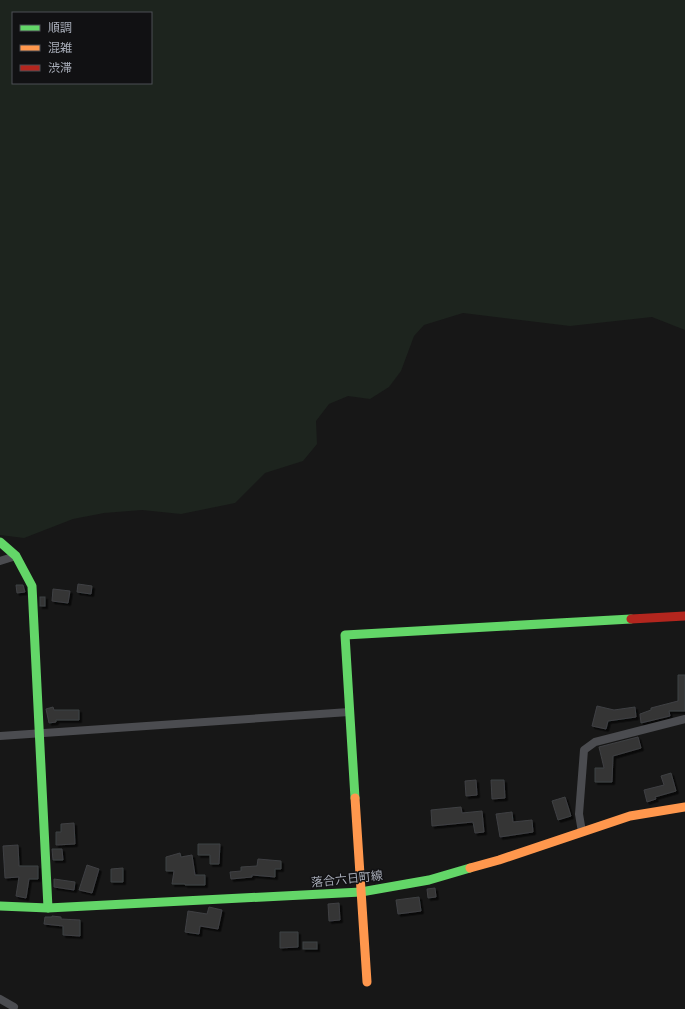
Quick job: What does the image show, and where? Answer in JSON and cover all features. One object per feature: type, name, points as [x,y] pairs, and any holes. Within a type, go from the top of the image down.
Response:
[{"type":"street","points":[[0,542],[16,556],[32,586],[48,908]]},
{"type":"street","points":[[0,561],[16,556]]},
{"type":"street","points":[[367,982],[345,635],[685,616]]},
{"type":"street","points":[[0,736],[349,712]]},
{"type":"street","points":[[582,832],[579,814],[584,750],[595,742],[685,719]]},
{"type":"street","name":"落合六日町線","points":[[0,906],[48,908],[361,892],[429,880],[499,860],[630,816],[685,807]]},
{"type":"street","points":[[0,999],[14,1007]]},
{"type":"shaded area","points":[[0,0],[685,0],[685,330],[652,317],[570,326],[463,313],[424,325],[414,336],[401,371],[389,387],[370,399],[348,396],[329,404],[316,421],[317,444],[303,461],[265,473],[235,503],[181,514],[142,510],[104,513],[73,519],[24,538],[0,535]]},
{"type":"building","points":[[78,584],[92,586],[91,594],[77,592]]},
{"type":"building","points":[[16,585],[23,585],[25,592],[17,593]]},
{"type":"building","points":[[53,589],[70,591],[68,603],[52,601]]},
{"type":"building","points":[[40,597],[45,597],[45,606],[40,606]]},
{"type":"building","points":[[678,675],[685,675],[685,711],[669,711],[670,716],[641,723],[640,714],[651,710],[651,708],[678,701]]},
{"type":"building","points":[[597,706],[614,710],[635,707],[636,717],[608,721],[606,729],[592,726]]},
{"type":"building","points":[[53,707],[54,710],[79,710],[79,720],[56,720],[56,722],[49,723],[46,709]]},
{"type":"building","points":[[638,737],[641,748],[613,756],[612,782],[595,782],[595,768],[604,768],[599,747]]},
{"type":"building","points":[[671,773],[676,791],[655,797],[656,799],[647,802],[644,790],[664,785],[661,776]]},
{"type":"building","points":[[476,780],[477,795],[466,796],[465,781]]},
{"type":"building","points":[[491,780],[504,780],[505,798],[492,799]]},
{"type":"building","points":[[565,797],[571,816],[558,820],[552,801]]},
{"type":"building","points":[[461,807],[462,813],[482,811],[484,832],[475,833],[473,822],[432,826],[431,810]]},
{"type":"building","points":[[512,812],[513,822],[532,820],[533,832],[500,837],[496,814]]},
{"type":"building","points":[[74,823],[75,844],[56,845],[56,832],[61,832],[61,824]]},
{"type":"building","points":[[198,844],[220,844],[219,864],[210,864],[210,855],[198,855]]},
{"type":"building","points":[[18,845],[19,866],[38,866],[38,879],[29,879],[26,898],[16,896],[19,877],[5,878],[3,846]]},
{"type":"building","points":[[52,849],[62,849],[63,860],[53,860]]},
{"type":"building","points":[[180,853],[181,857],[192,855],[195,875],[205,875],[205,885],[172,884],[174,871],[166,871],[166,857]]},
{"type":"building","points":[[258,859],[281,861],[281,869],[275,869],[275,877],[252,875],[252,877],[231,879],[230,872],[241,871],[241,867],[257,866]]},
{"type":"building","points":[[87,865],[99,869],[92,893],[79,890]]},
{"type":"building","points":[[123,868],[123,882],[111,882],[111,869]]},
{"type":"building","points":[[54,879],[75,882],[74,890],[54,887]]},
{"type":"building","points":[[435,888],[436,897],[428,898],[427,889]]},
{"type":"building","points":[[419,897],[421,911],[398,914],[396,900]]},
{"type":"building","points":[[339,903],[340,920],[329,921],[328,904]]},
{"type":"building","points":[[209,907],[222,910],[218,929],[200,926],[199,934],[185,932],[188,911],[207,914]]},
{"type":"building","points":[[45,917],[61,917],[61,919],[80,920],[80,936],[63,935],[63,926],[44,924]]},
{"type":"building","points":[[280,932],[298,932],[298,947],[280,948]]},
{"type":"building","points":[[303,942],[317,942],[317,949],[303,949]]},
{"type":"traffic: fast","points":[[0,542],[16,556],[32,586],[48,908]]},
{"type":"traffic: fast","points":[[355,798],[345,635],[631,619]]},
{"type":"traffic: fast","points":[[0,906],[48,908],[361,892],[429,880],[470,868]]},
{"type":"traffic: slow","points":[[355,798],[367,982]]},
{"type":"traffic: slow","points":[[470,868],[499,860],[630,816],[685,807]]},
{"type":"traffic: jam","points":[[631,619],[685,616]]}]
